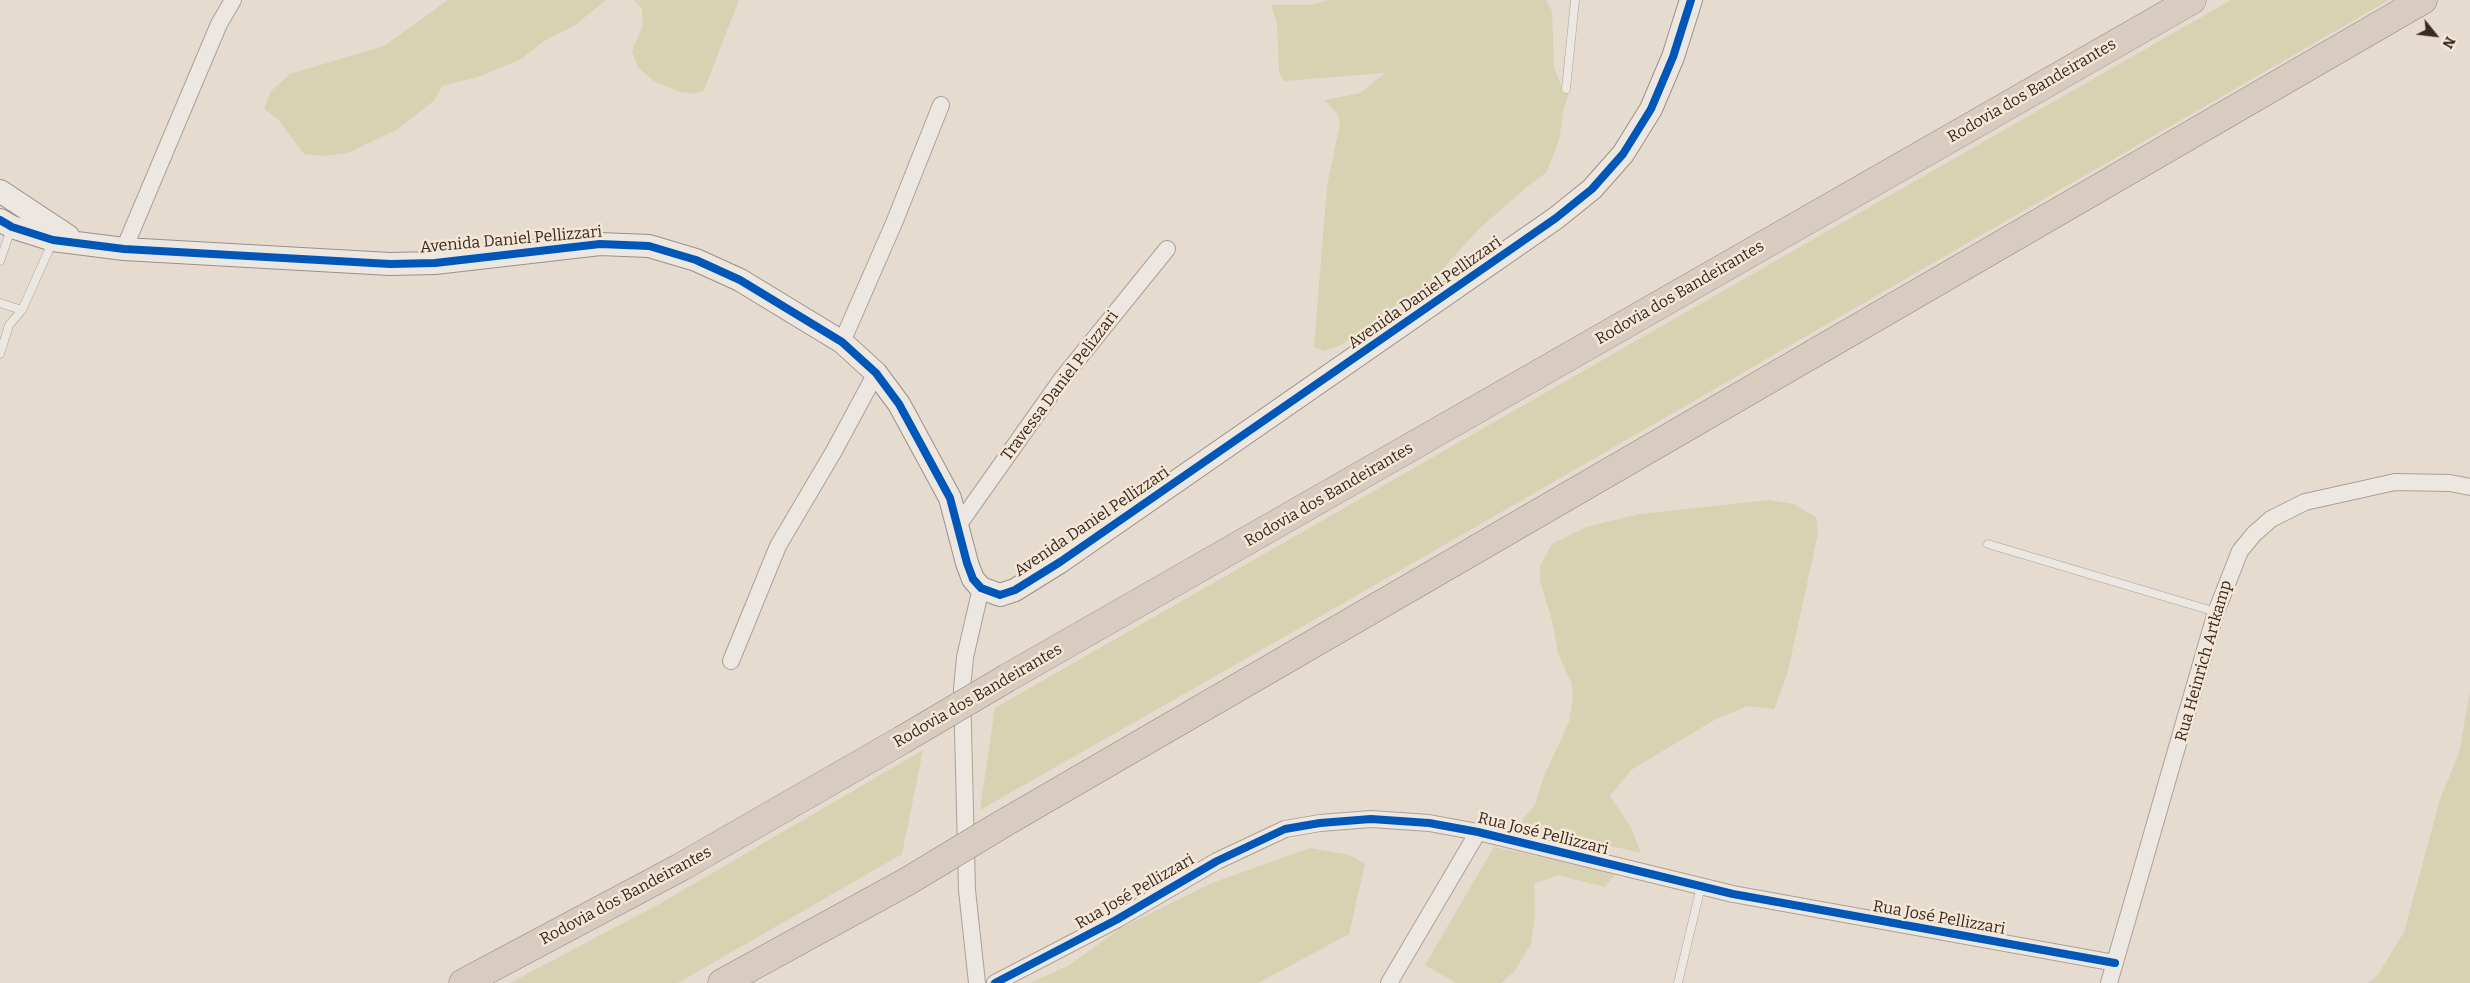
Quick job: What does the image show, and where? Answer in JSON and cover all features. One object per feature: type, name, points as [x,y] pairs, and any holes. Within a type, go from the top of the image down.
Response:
[{"type":"highway","name":"Rodovia dos Bandeirantes","points":[[463,983],[681,868],[1007,678],[2192,0]]},
{"type":"highway","points":[[722,983],[908,881],[1004,823],[2423,0]]},
{"type":"street","points":[[124,249],[219,24],[233,0]]},
{"type":"street","name":"Avenida Daniel Pellizzari","points":[[6,224],[55,235],[82,244],[124,249],[390,264],[434,263],[600,244],[649,246],[696,260],[740,280],[842,342],[876,373],[899,404],[950,498],[967,563],[974,579],[981,588],[1000,595],[1015,590],[1060,562],[1556,218],[1592,189],[1623,154],[1652,109],[1673,58],[1691,0]]},
{"type":"street","points":[[842,342],[894,224],[941,105]]},
{"type":"street","name":"Avenida Daniel Pellizzari","points":[[0,192],[55,235]]},
{"type":"street","name":"Travessa Daniel Pelizzari","points":[[958,527],[994,472],[1061,380],[1167,249]]},
{"type":"street","points":[[731,661],[778,546],[834,452],[876,373]]},
{"type":"street","name":"Rua Heinrich Artkamp","points":[[2109,983],[2201,672],[2216,612],[2240,552],[2254,534],[2271,519],[2306,502],[2395,482],[2424,481],[2470,486]]},
{"type":"street","points":[[977,983],[967,890],[962,689],[966,657],[981,588]]},
{"type":"street","name":"Rua José Pellizzari","points":[[995,983],[1116,920],[1217,861],[1285,829],[1320,823],[1371,819],[1429,823],[1478,832],[1701,886],[1816,910],[2115,963]]},
{"type":"street","points":[[1389,983],[1478,832]]},
{"type":"lane","points":[[1566,89],[1575,0]]},
{"type":"lane","points":[[0,261],[6,224]]},
{"type":"lane","points":[[0,354],[8,325],[22,310],[55,235]]},
{"type":"lane","points":[[0,303],[22,310]]},
{"type":"lane","points":[[1988,544],[2216,612]]},
{"type":"lane","points":[[1678,983],[1701,886]]},
{"type":"shaded area","points":[[448,0],[606,0],[574,26],[547,39],[521,59],[481,76],[442,86],[435,100],[398,129],[348,153],[323,156],[304,154],[278,119],[264,109],[271,91],[290,74],[384,46]]},
{"type":"shaded area","points":[[634,0],[739,0],[704,90],[694,94],[680,92],[654,81],[638,68],[632,51],[643,25],[642,9]]},
{"type":"shaded area","points":[[1329,0],[1546,0],[1552,11],[1554,68],[1563,89],[1569,93],[1563,112],[1559,141],[1546,173],[1528,186],[1480,228],[1421,292],[1406,298],[1341,345],[1325,351],[1314,347],[1327,186],[1340,124],[1338,115],[1325,100],[1360,93],[1385,73],[1284,81],[1279,72],[1277,23],[1271,5],[1311,5]]},
{"type":"shaded area","points":[[2231,0],[2389,0],[1335,608],[980,810],[995,708]]},
{"type":"shaded area","points":[[1769,500],[1793,504],[1816,517],[1818,534],[1787,675],[1774,709],[1748,706],[1716,719],[1631,770],[1610,796],[1630,826],[1641,853],[1519,824],[1535,805],[1544,776],[1569,722],[1573,696],[1571,682],[1558,654],[1553,624],[1540,581],[1540,566],[1552,544],[1586,527],[1640,514]]},
{"type":"shaded area","points":[[2470,692],[2470,983],[2367,983],[2378,975],[2404,932],[2440,799],[2459,753]]},
{"type":"shaded area","points":[[923,750],[902,854],[678,983],[510,983],[661,903]]},
{"type":"shaded area","points":[[1494,847],[1616,873],[1605,887],[1557,875],[1534,884],[1535,915],[1531,944],[1514,972],[1501,983],[1456,983],[1425,965]]},
{"type":"shaded area","points":[[1310,848],[1350,855],[1365,864],[1349,934],[1258,983],[1030,983],[1068,966],[1121,928],[1212,883]]},
{"type":"cycle path","points":[[0,220],[12,227],[53,240],[124,249],[390,264],[435,263],[600,244],[649,246],[696,260],[740,280],[842,342],[876,373],[899,404],[950,498],[973,579],[981,588],[1000,595],[1015,590],[1060,562],[1556,218],[1592,189],[1623,154],[1651,109],[1673,57],[1691,0]]},
{"type":"cycle path","points":[[995,983],[1116,920],[1217,861],[1285,829],[1320,823],[1371,819],[1429,823],[1478,832],[1733,894],[2115,963]]}]
